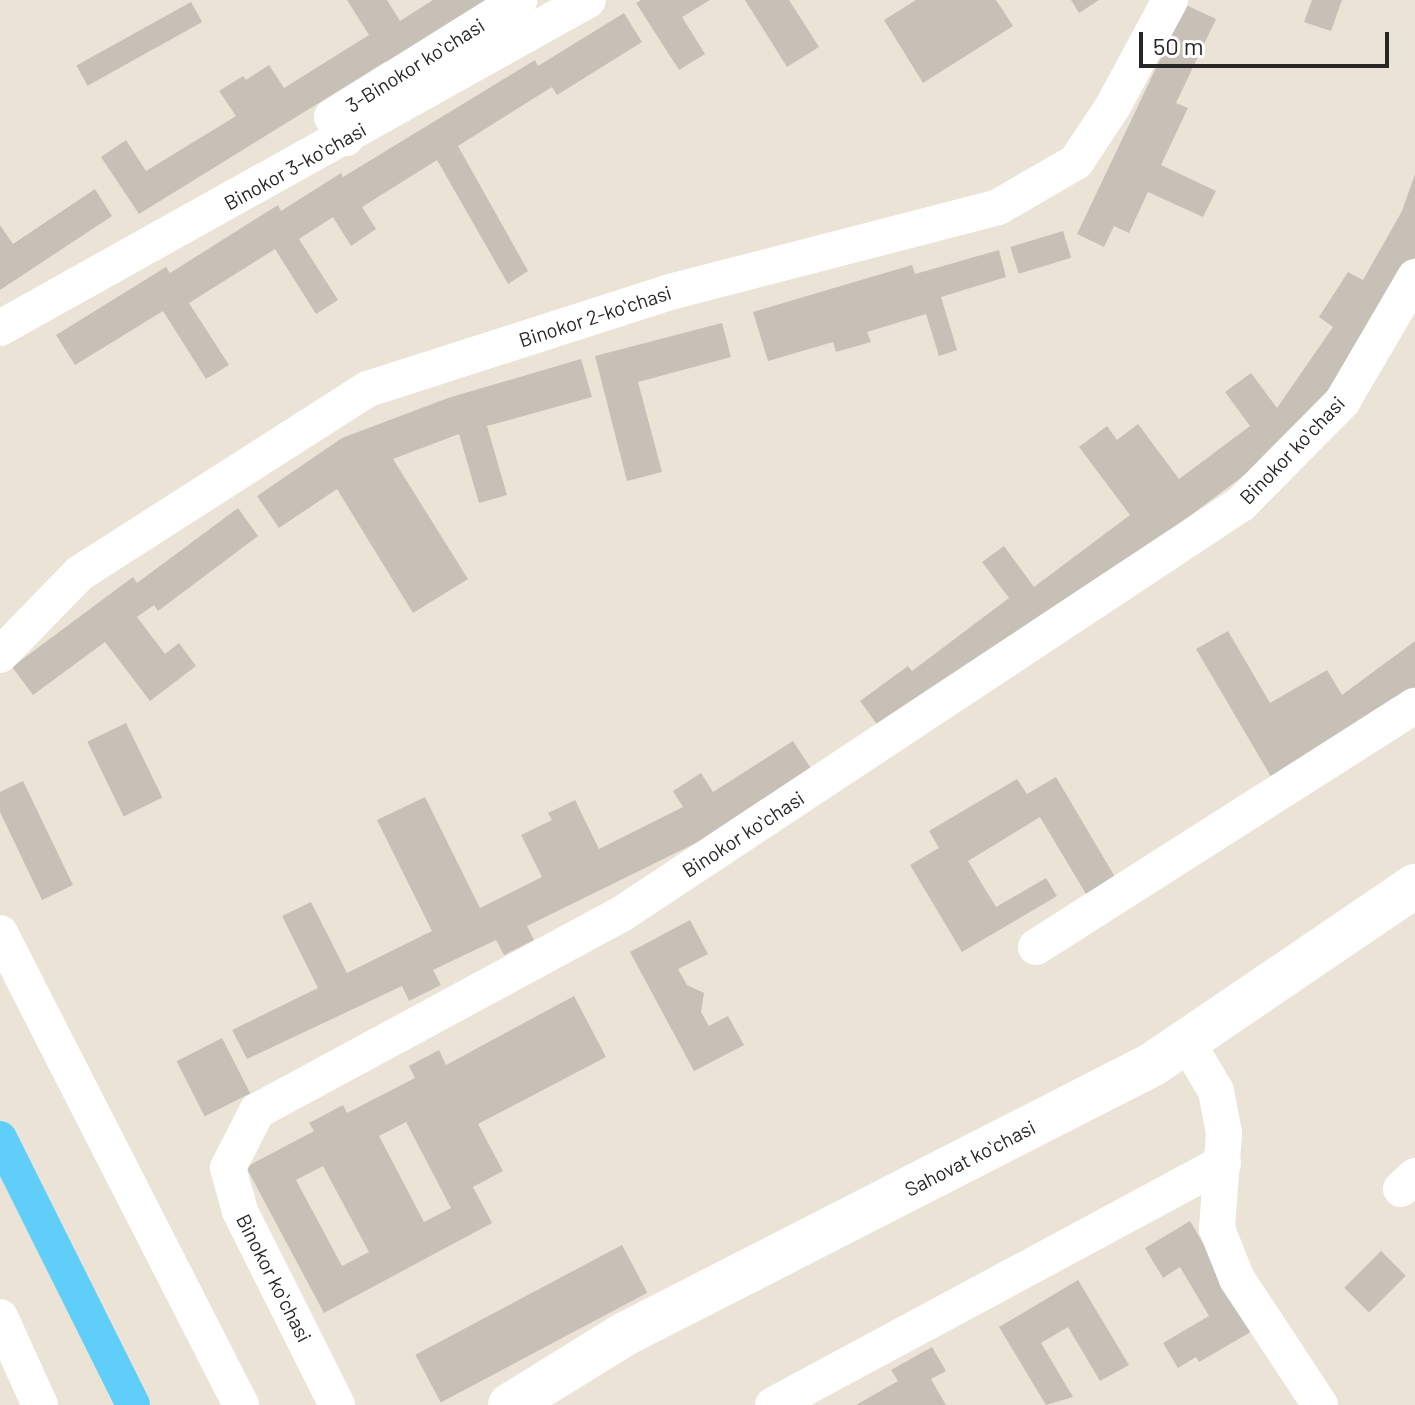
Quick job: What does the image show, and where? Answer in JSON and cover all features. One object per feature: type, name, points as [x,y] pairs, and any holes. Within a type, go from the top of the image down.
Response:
[{"type":"street","name":"3-Binokor koʻchasi","points":[[346,138],[332,117],[519,0]]},
{"type":"street","name":"Binokor 3-koʻchasi","points":[[0,328],[346,138],[588,0]]},
{"type":"street","name":"Binokor 2-koʻchasi","points":[[0,655],[80,573],[368,389],[674,291],[998,207],[1076,162],[1113,106],[1170,0]]},
{"type":"street","name":"Binokor koʻchasi","points":[[337,1405],[240,1211],[228,1168],[257,1111],[623,913],[1241,504],[1342,402],[1415,277]]},
{"type":"street","points":[[1036,947],[1415,706]]},
{"type":"street","name":"Sahovat koʻchasi","points":[[510,1405],[625,1334],[1187,1042],[1415,886]]},
{"type":"street","points":[[0,933],[241,1405]]},
{"type":"street","points":[[1187,1042],[1216,1091],[1223,1163],[1216,1197],[1217,1229],[1237,1279],[1320,1405]]},
{"type":"street","points":[[773,1405],[1223,1163]]},
{"type":"street","points":[[0,1317],[40,1405]]},
{"type":"building","points":[[347,0],[387,0],[400,21],[433,0],[504,0],[391,71],[385,62],[139,214],[101,157],[126,140],[146,171],[236,116],[219,91],[243,76],[246,80],[269,65],[284,88],[369,35]]},
{"type":"building","points":[[641,0],[710,0],[682,17],[705,54],[679,70],[636,3]]},
{"type":"building","points":[[745,0],[789,0],[819,47],[787,67]]},
{"type":"building","points":[[916,0],[996,0],[1013,26],[923,83],[884,20]]},
{"type":"building","points":[[1071,0],[1099,0],[1079,13]]},
{"type":"building","points":[[1312,0],[1342,0],[1331,31],[1304,22]]},
{"type":"building","points":[[191,2],[202,22],[88,86],[76,66]]},
{"type":"building","points":[[1186,5],[1216,19],[1176,103],[1188,108],[1161,165],[1216,191],[1203,217],[1148,192],[1129,233],[1114,226],[1104,247],[1077,234]]},
{"type":"building","points":[[624,13],[642,42],[557,95],[552,87],[458,146],[528,271],[508,284],[437,160],[362,207],[376,229],[351,246],[333,217],[299,239],[338,300],[316,314],[275,249],[189,303],[229,365],[206,379],[163,311],[75,365],[56,335],[166,267],[170,273],[278,205],[281,211],[341,173],[343,177],[535,60],[538,66]]},
{"type":"building","points":[[1415,174],[1415,257],[1378,321],[1298,435],[1056,616],[879,727],[860,701],[908,666],[912,671],[1009,598],[982,562],[1004,546],[1034,587],[1130,515],[1079,447],[1107,426],[1117,440],[1138,424],[1179,479],[1250,426],[1225,392],[1251,373],[1277,408],[1333,327],[1319,317],[1348,272],[1363,280],[1402,211]]},
{"type":"building","points":[[95,189],[112,216],[0,290],[0,225],[13,244]]},
{"type":"building","points":[[1063,231],[1071,258],[1019,274],[1010,247]]},
{"type":"building","points":[[999,250],[1006,277],[941,297],[957,350],[939,356],[926,314],[867,332],[871,342],[836,352],[833,342],[768,361],[753,312],[912,265],[915,274]]},
{"type":"building","points":[[722,323],[731,357],[638,382],[662,472],[627,481],[595,356]]},
{"type":"building","points":[[581,359],[592,397],[487,426],[507,495],[479,503],[459,434],[393,459],[468,579],[413,613],[337,489],[279,528],[257,496],[342,438],[448,398]]},
{"type":"building","points":[[238,508],[258,536],[158,611],[154,605],[137,617],[165,654],[179,643],[196,666],[150,701],[105,642],[33,695],[12,667],[133,577],[137,583]]},
{"type":"building","points":[[1228,631],[1270,703],[1327,670],[1342,695],[1415,641],[1415,692],[1273,780],[1196,649]]},
{"type":"building","points":[[126,723],[162,798],[124,816],[87,742]]},
{"type":"building","points":[[793,741],[812,770],[704,839],[527,926],[534,940],[504,955],[496,940],[433,970],[441,985],[409,1001],[402,986],[247,1059],[232,1030],[318,988],[282,916],[311,902],[347,973],[432,931],[377,820],[425,797],[480,908],[542,877],[521,835],[552,820],[548,813],[575,800],[599,849],[683,807],[673,791],[701,773],[713,792]]},
{"type":"building","points":[[1056,777],[1115,877],[1086,894],[1040,817],[968,861],[996,907],[1046,878],[1057,896],[962,952],[910,865],[939,848],[929,831],[1017,779],[1027,794]]},
{"type":"building","points":[[23,781],[73,885],[42,900],[0,812],[0,792]]},
{"type":"building","points":[[690,920],[708,954],[678,969],[687,985],[704,993],[701,1012],[709,1026],[728,1016],[744,1045],[694,1071],[630,952]]},
{"type":"building","points":[[574,996],[606,1057],[478,1124],[503,1171],[473,1187],[492,1223],[324,1313],[246,1167],[314,1131],[309,1123],[343,1105],[347,1113],[415,1078],[409,1066],[439,1050],[446,1065]],"holes":[[[406,1122],[451,1208],[424,1222],[379,1136]],[[323,1166],[369,1252],[342,1266],[296,1180]]]},
{"type":"building","points":[[222,1038],[250,1093],[205,1116],[177,1061]]},
{"type":"building","points":[[1190,1221],[1254,1330],[1199,1362],[1196,1357],[1178,1368],[1163,1343],[1209,1316],[1180,1267],[1163,1278],[1145,1248]]},
{"type":"building","points":[[622,1245],[647,1293],[441,1403],[415,1355]]},
{"type":"building","points":[[1381,1251],[1406,1276],[1369,1313],[1344,1288]]},
{"type":"building","points":[[1078,1280],[1129,1365],[1100,1381],[1068,1327],[1041,1343],[1073,1397],[1046,1405],[999,1327]]},
{"type":"building","points":[[932,1347],[946,1371],[931,1379],[946,1405],[856,1405],[898,1381],[891,1370]]},
{"type":"waterway","points":[[0,1138],[133,1405]]}]
